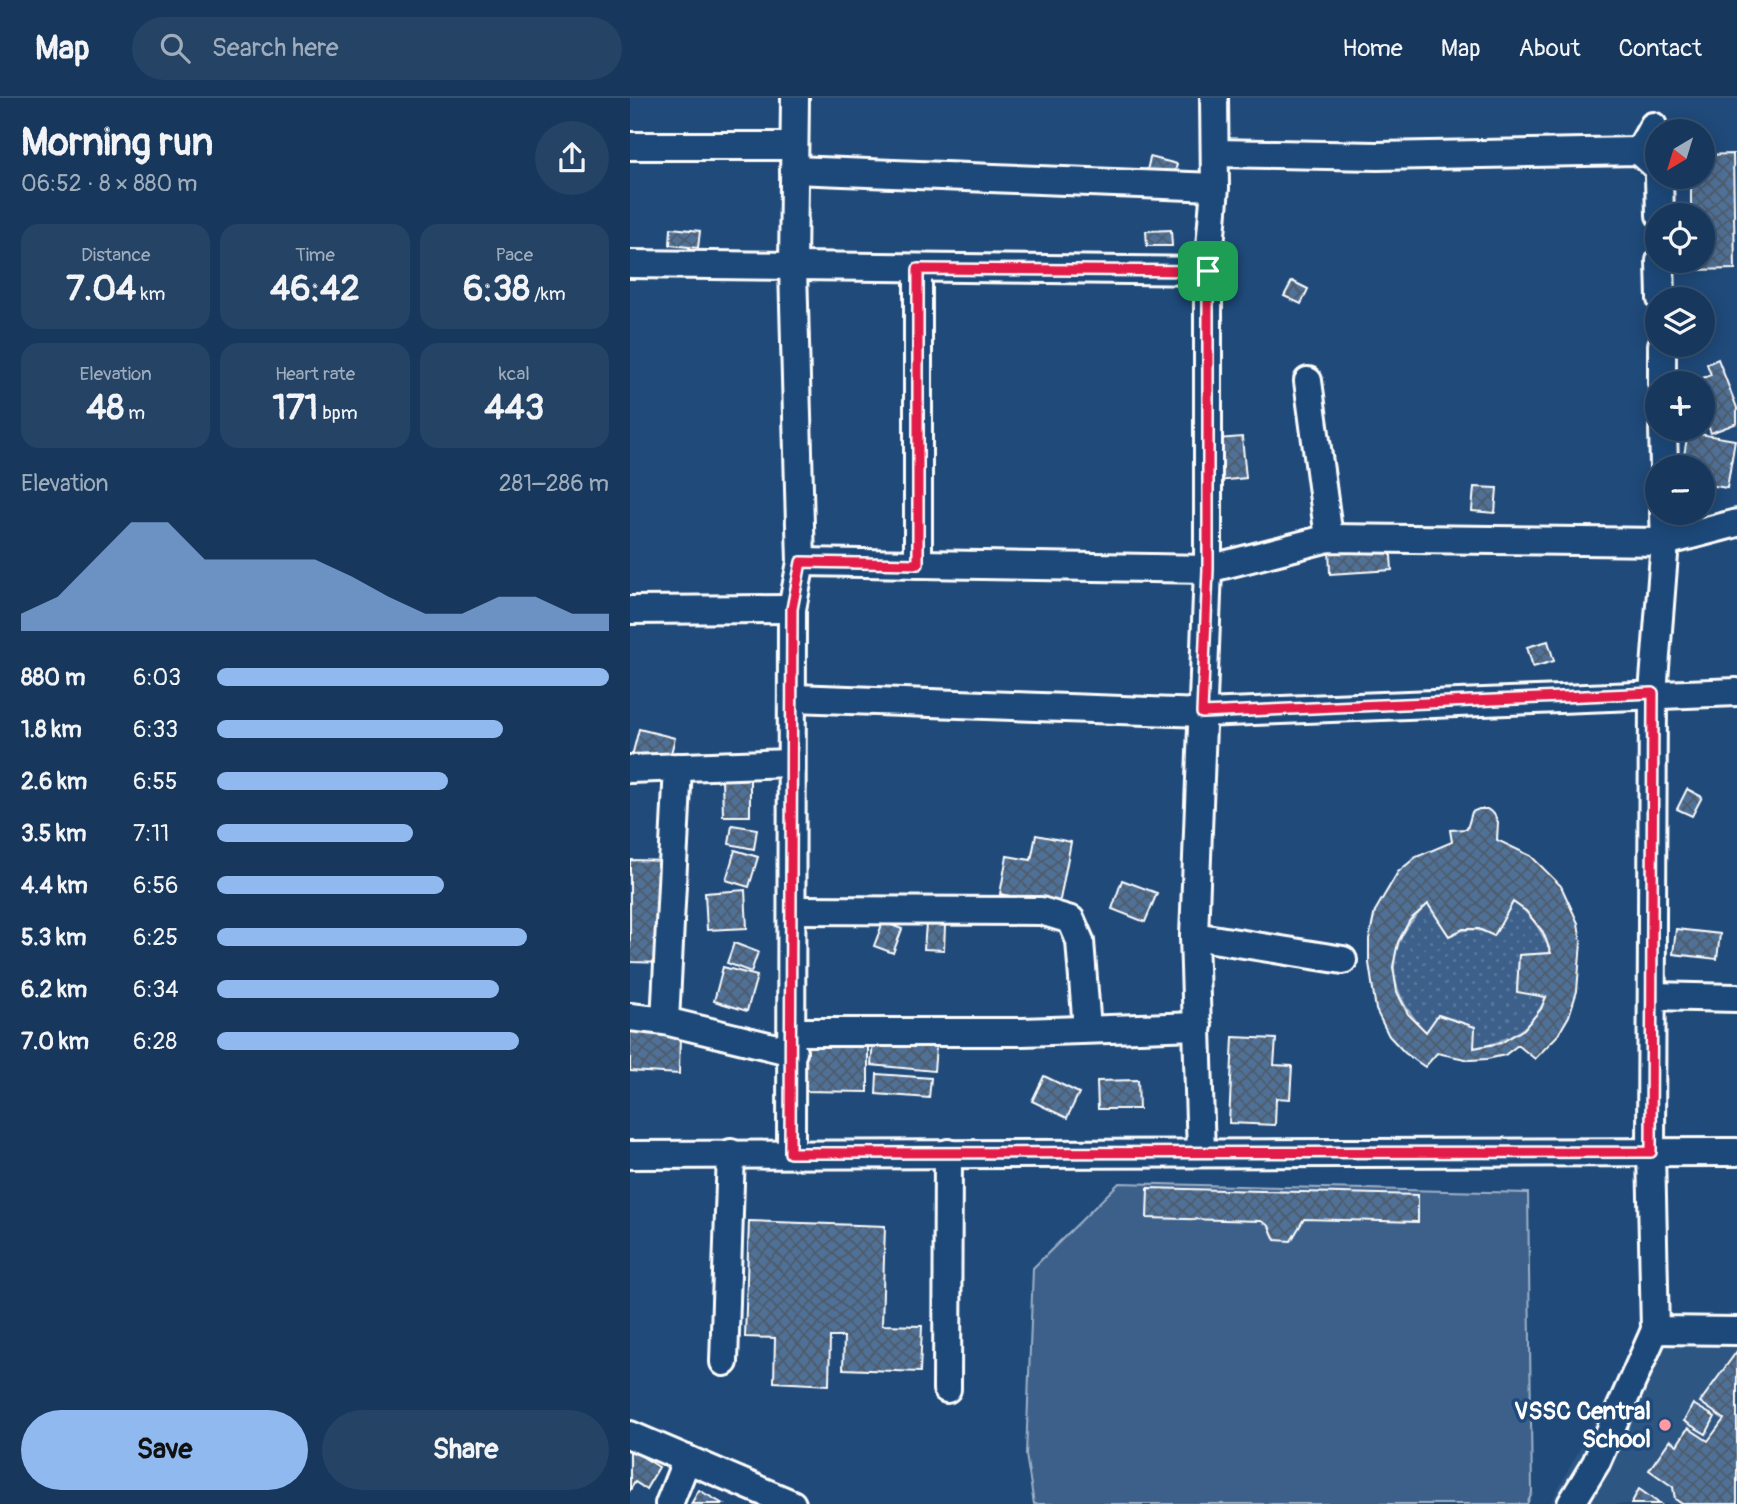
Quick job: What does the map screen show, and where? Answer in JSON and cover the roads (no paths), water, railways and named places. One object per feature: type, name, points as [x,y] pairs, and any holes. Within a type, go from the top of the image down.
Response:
[{"type":"street","points":[[790,1153],[790,763],[794,698],[792,609],[801,562],[793,268],[795,98]]},
{"type":"street","points":[[1201,1152],[1194,936],[1208,569],[1208,271],[1215,187],[1214,98]]},
{"type":"street","points":[[630,146],[1215,187]]},
{"type":"street","points":[[1215,153],[1645,161]]},
{"type":"street","points":[[630,264],[1208,271]]},
{"type":"street","points":[[918,269],[918,564]]},
{"type":"street","points":[[1308,381],[1329,538]]},
{"type":"street","points":[[801,562],[1208,569],[1329,538],[1665,542],[1737,523]]},
{"type":"street","points":[[1571,1504],[1596,1463],[1655,1330],[1651,1152],[1653,693],[1664,525]]},
{"type":"street","points":[[630,610],[792,609]]},
{"type":"street","points":[[794,698],[1202,713],[1737,691]]},
{"type":"street","points":[[630,769],[790,763]]},
{"type":"street","points":[[666,1021],[678,767]]},
{"type":"street","points":[[792,910],[1041,911],[1071,920],[1080,942],[1087,1029]]},
{"type":"street","points":[[1194,936],[1343,960]]},
{"type":"street","points":[[1651,996],[1737,998]]},
{"type":"street","points":[[630,1017],[792,1042],[1198,1026]]},
{"type":"street","points":[[630,1155],[1737,1152]]},
{"type":"street","points":[[724,1362],[731,1153]]},
{"type":"street","points":[[947,1389],[948,1153]]},
{"type":"street","points":[[1655,1330],[1737,1331]]},
{"type":"street","points":[[630,1436],[792,1504]]},
{"type":"street","points":[[669,1504],[687,1459]]},
{"type":"place","name":"VSSC Central School","points":[[1665,1425]]}]
